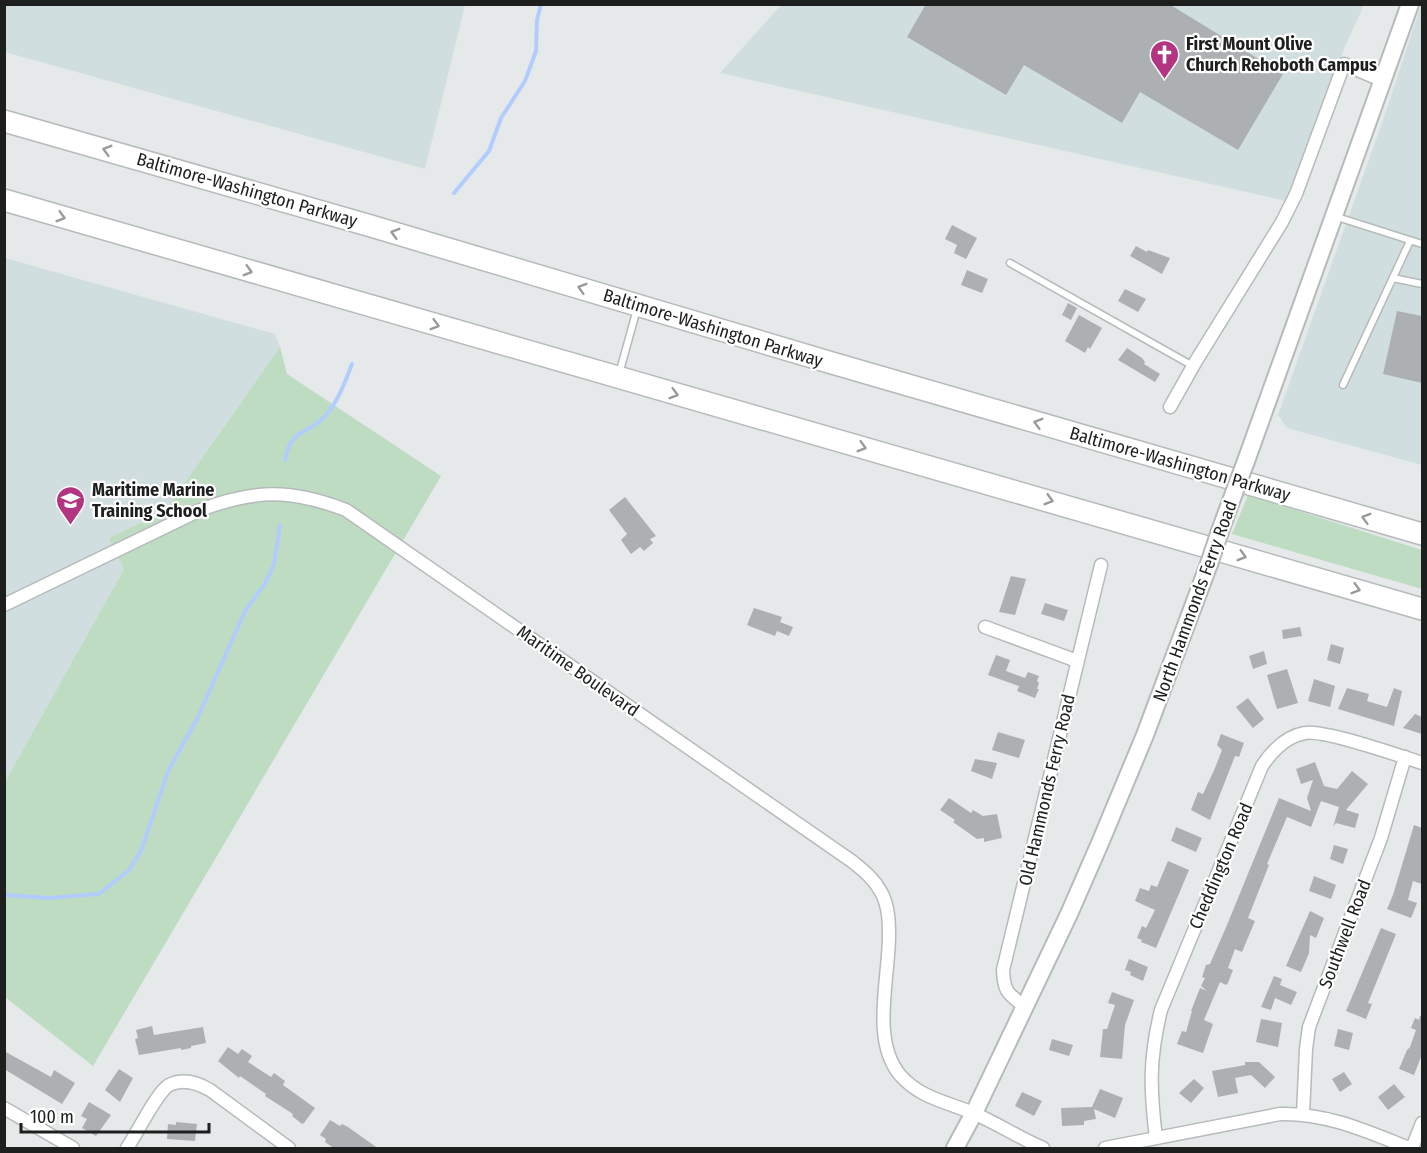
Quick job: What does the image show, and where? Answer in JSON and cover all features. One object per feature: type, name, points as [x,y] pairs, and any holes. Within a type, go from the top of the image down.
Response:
[{"type":"highway","name":"Baltimore-Washington Parkway","points":[[4,121],[1422,534]]},
{"type":"highway","points":[[4,200],[1422,609]]},
{"type":"street","name":"North Hammonds Ferry Road","points":[[955,1149],[1069,914],[1145,735],[1209,564],[1410,4]]},
{"type":"street","points":[[1170,407],[1296,194],[1344,64],[1381,80]]},
{"type":"street","name":"Maritime Boulevard","points":[[4,604],[200,510],[227,500],[255,495],[286,494],[318,500],[346,510],[853,862],[872,878],[882,894],[888,912],[889,941],[884,1041],[889,1058],[900,1075],[936,1101],[974,1113],[1042,1149]]},
{"type":"street","name":"Old Hammonds Ferry Road","points":[[1024,1007],[1009,994],[1004,986],[1003,970],[1101,565]]},
{"type":"street","points":[[985,627],[1077,661]]},
{"type":"street","name":"Cheddington Road","points":[[1156,1138],[1150,1071],[1153,1041],[1161,1010],[1262,766],[1269,756],[1293,736],[1308,732],[1328,735],[1422,763]]},
{"type":"street","name":"Southwell Road","points":[[1303,1113],[1309,1027],[1382,837],[1405,757]]},
{"type":"street","points":[[127,1149],[159,1095],[169,1086],[181,1082],[196,1082],[210,1090],[290,1149]]},
{"type":"street","points":[[4,1108],[73,1149]]},
{"type":"street","points":[[1105,1149],[1280,1114],[1303,1113],[1321,1116],[1364,1130],[1410,1149],[1422,1123]]},
{"type":"lane","points":[[1334,215],[1422,244]]},
{"type":"lane","points":[[1343,385],[1410,241]]},
{"type":"lane","points":[[1010,263],[1193,366]]},
{"type":"lane","points":[[1393,278],[1422,284]]},
{"type":"lane","points":[[618,378],[638,305]]},
{"type":"shaded area","points":[[4,5],[465,5],[425,169],[5,52]]},
{"type":"shaded area","points":[[781,5],[1364,5],[1344,49],[1286,201],[720,73]]},
{"type":"shaded area","points":[[1421,5],[1422,465],[1287,428],[1278,415],[1383,120]]},
{"type":"shaded area","name":"Maritime Marine Training School","points":[[5,258],[275,334],[280,347],[165,511],[109,538],[124,569],[5,782]]},
{"type":"green space","points":[[280,347],[287,374],[441,476],[93,1066],[5,997],[5,782],[124,569],[109,538],[165,511]]},
{"type":"green space","points":[[1248,495],[1422,550],[1422,589],[1232,534]]},
{"type":"building","name":"First Mount Olive Church Rehoboth Campus","points":[[926,4],[1169,4],[1283,74],[1238,150],[1140,92],[1122,123],[1024,65],[1006,95],[907,37]]},
{"type":"building","points":[[952,225],[977,238],[966,259],[954,253],[957,245],[945,239]]},
{"type":"building","points":[[1136,246],[1147,252],[1148,250],[1170,258],[1162,274],[1130,256]]},
{"type":"building","points":[[967,270],[988,279],[982,293],[961,285]]},
{"type":"building","points":[[1125,289],[1146,299],[1138,312],[1118,301]]},
{"type":"building","points":[[1068,303],[1077,308],[1071,320],[1062,315]]},
{"type":"building","points":[[1397,311],[1422,316],[1422,383],[1383,374]]},
{"type":"building","points":[[1079,315],[1102,328],[1090,349],[1088,347],[1085,353],[1065,341]]},
{"type":"building","points":[[1127,348],[1142,358],[1144,364],[1160,374],[1155,382],[1118,360]]},
{"type":"building","points":[[625,497],[656,536],[650,539],[653,543],[644,551],[640,547],[631,554],[621,540],[627,534],[609,510]]},
{"type":"building","points":[[1011,576],[1026,579],[1015,615],[999,612]]},
{"type":"building","points":[[1045,603],[1068,610],[1064,621],[1041,614]]},
{"type":"building","points":[[754,608],[782,617],[780,622],[793,627],[789,636],[777,631],[775,636],[747,625]]},
{"type":"building","points":[[1300,627],[1302,636],[1283,639],[1282,630]]},
{"type":"building","points":[[1331,644],[1344,648],[1340,664],[1327,660]]},
{"type":"building","points":[[1264,651],[1267,664],[1253,669],[1249,656]]},
{"type":"building","points":[[996,655],[1010,660],[1006,671],[1025,678],[1028,672],[1039,676],[1037,689],[1039,689],[1035,698],[1017,691],[1019,686],[988,675]]},
{"type":"building","points":[[1287,669],[1298,703],[1277,709],[1267,675]]},
{"type":"building","points":[[1314,679],[1335,686],[1330,707],[1308,701]]},
{"type":"building","points":[[1347,688],[1369,694],[1367,701],[1387,707],[1394,688],[1402,691],[1394,726],[1338,709]]},
{"type":"building","points":[[1248,698],[1264,719],[1253,728],[1236,707]]},
{"type":"building","points":[[1415,714],[1422,717],[1422,734],[1403,728]]},
{"type":"building","points":[[998,732],[1025,740],[1019,758],[992,750]]},
{"type":"building","points":[[1221,734],[1244,743],[1239,757],[1235,756],[1210,820],[1191,810],[1198,792],[1203,794],[1215,768],[1222,750],[1217,745]]},
{"type":"building","points":[[975,759],[997,763],[992,779],[971,771]]},
{"type":"building","points":[[1315,762],[1324,786],[1337,789],[1352,771],[1368,784],[1346,810],[1359,814],[1355,828],[1336,823],[1333,827],[1339,807],[1321,801],[1311,827],[1287,817],[1248,918],[1255,921],[1242,952],[1235,949],[1228,968],[1233,970],[1228,983],[1226,985],[1220,982],[1204,1020],[1213,1024],[1203,1053],[1177,1044],[1182,1031],[1186,1032],[1200,988],[1207,991],[1201,986],[1205,978],[1202,977],[1206,965],[1210,964],[1279,798],[1311,811],[1307,798],[1313,780],[1301,784],[1296,769]]},
{"type":"building","points":[[949,798],[971,813],[973,810],[983,816],[997,814],[1002,838],[984,842],[984,838],[977,839],[953,822],[955,820],[940,810]]},
{"type":"building","points":[[1414,825],[1422,828],[1422,884],[1413,881],[1408,900],[1417,903],[1411,918],[1387,909]]},
{"type":"building","points":[[1176,827],[1202,838],[1196,852],[1171,841]]},
{"type":"building","points":[[1334,845],[1348,849],[1343,864],[1330,859]]},
{"type":"building","points":[[1168,861],[1189,870],[1156,948],[1137,938],[1142,926],[1146,928],[1155,910],[1135,901],[1140,888],[1149,891],[1151,885],[1157,887]]},
{"type":"building","points":[[1314,876],[1336,885],[1331,899],[1309,891]]},
{"type":"building","points":[[1310,911],[1324,918],[1316,938],[1310,935],[1309,953],[1301,972],[1286,966]]},
{"type":"building","points":[[1381,928],[1396,934],[1368,1003],[1372,1004],[1366,1019],[1346,1011]]},
{"type":"building","points":[[1129,959],[1148,967],[1143,981],[1125,970]]},
{"type":"building","points":[[1274,976],[1282,979],[1280,985],[1297,992],[1291,1005],[1275,998],[1271,1010],[1261,1007]]},
{"type":"building","points":[[1112,992],[1134,1000],[1125,1025],[1122,1059],[1100,1057],[1103,1029],[1107,1029],[1115,1005],[1108,1003]]},
{"type":"building","points":[[1422,1016],[1422,1054],[1414,1075],[1399,1069],[1416,1030],[1411,1028],[1415,1018],[1419,1020]]},
{"type":"building","points":[[1261,1019],[1282,1023],[1278,1047],[1256,1042]]},
{"type":"building","points":[[152,1026],[154,1035],[203,1027],[206,1043],[181,1050],[181,1048],[139,1055],[135,1039],[138,1038],[136,1030]]},
{"type":"building","points":[[1338,1029],[1353,1033],[1349,1050],[1334,1046]]},
{"type":"building","points":[[1052,1039],[1073,1045],[1069,1056],[1049,1050]]},
{"type":"building","points":[[228,1047],[238,1054],[242,1049],[252,1056],[248,1062],[271,1077],[274,1073],[285,1081],[283,1085],[315,1108],[304,1123],[302,1124],[292,1116],[293,1114],[218,1061]]},
{"type":"building","points":[[4,1051],[51,1077],[54,1070],[75,1083],[62,1104],[4,1069]]},
{"type":"building","points":[[1245,1062],[1259,1062],[1275,1077],[1265,1088],[1251,1075],[1235,1078],[1238,1093],[1218,1097],[1212,1071],[1245,1065]]},
{"type":"building","points":[[119,1069],[133,1078],[120,1102],[105,1090]]},
{"type":"building","points":[[1344,1072],[1352,1084],[1340,1092],[1332,1079]]},
{"type":"building","points":[[1194,1079],[1204,1088],[1191,1103],[1179,1093]]},
{"type":"building","points":[[1394,1084],[1405,1097],[1388,1110],[1378,1097]]},
{"type":"building","points":[[1100,1089],[1123,1098],[1115,1118],[1094,1109],[1096,1119],[1084,1121],[1084,1125],[1062,1126],[1061,1108],[1092,1107]]},
{"type":"building","points":[[1022,1092],[1042,1101],[1034,1116],[1015,1106]]},
{"type":"building","points":[[89,1102],[111,1115],[96,1136],[82,1128],[87,1119],[81,1116]]},
{"type":"building","points":[[330,1120],[340,1126],[342,1124],[348,1127],[379,1149],[335,1149],[320,1135]]},
{"type":"building","points":[[176,1122],[197,1124],[195,1141],[167,1139],[168,1124],[176,1125]]},
{"type":"waterway","points":[[454,193],[489,151],[501,118],[525,81],[536,51],[537,20],[541,4]]},
{"type":"waterway","points":[[285,460],[288,449],[296,436],[327,414],[352,364]]},
{"type":"waterway","points":[[4,895],[49,898],[99,894],[129,870],[141,851],[168,771],[197,719],[245,611],[266,582],[274,564],[280,525]]},
{"type":"place","name":"First Mount Olive Church Rehoboth Campus","points":[[1165,80]]},
{"type":"place","name":"Maritime Marine Training School","points":[[71,526]]}]
